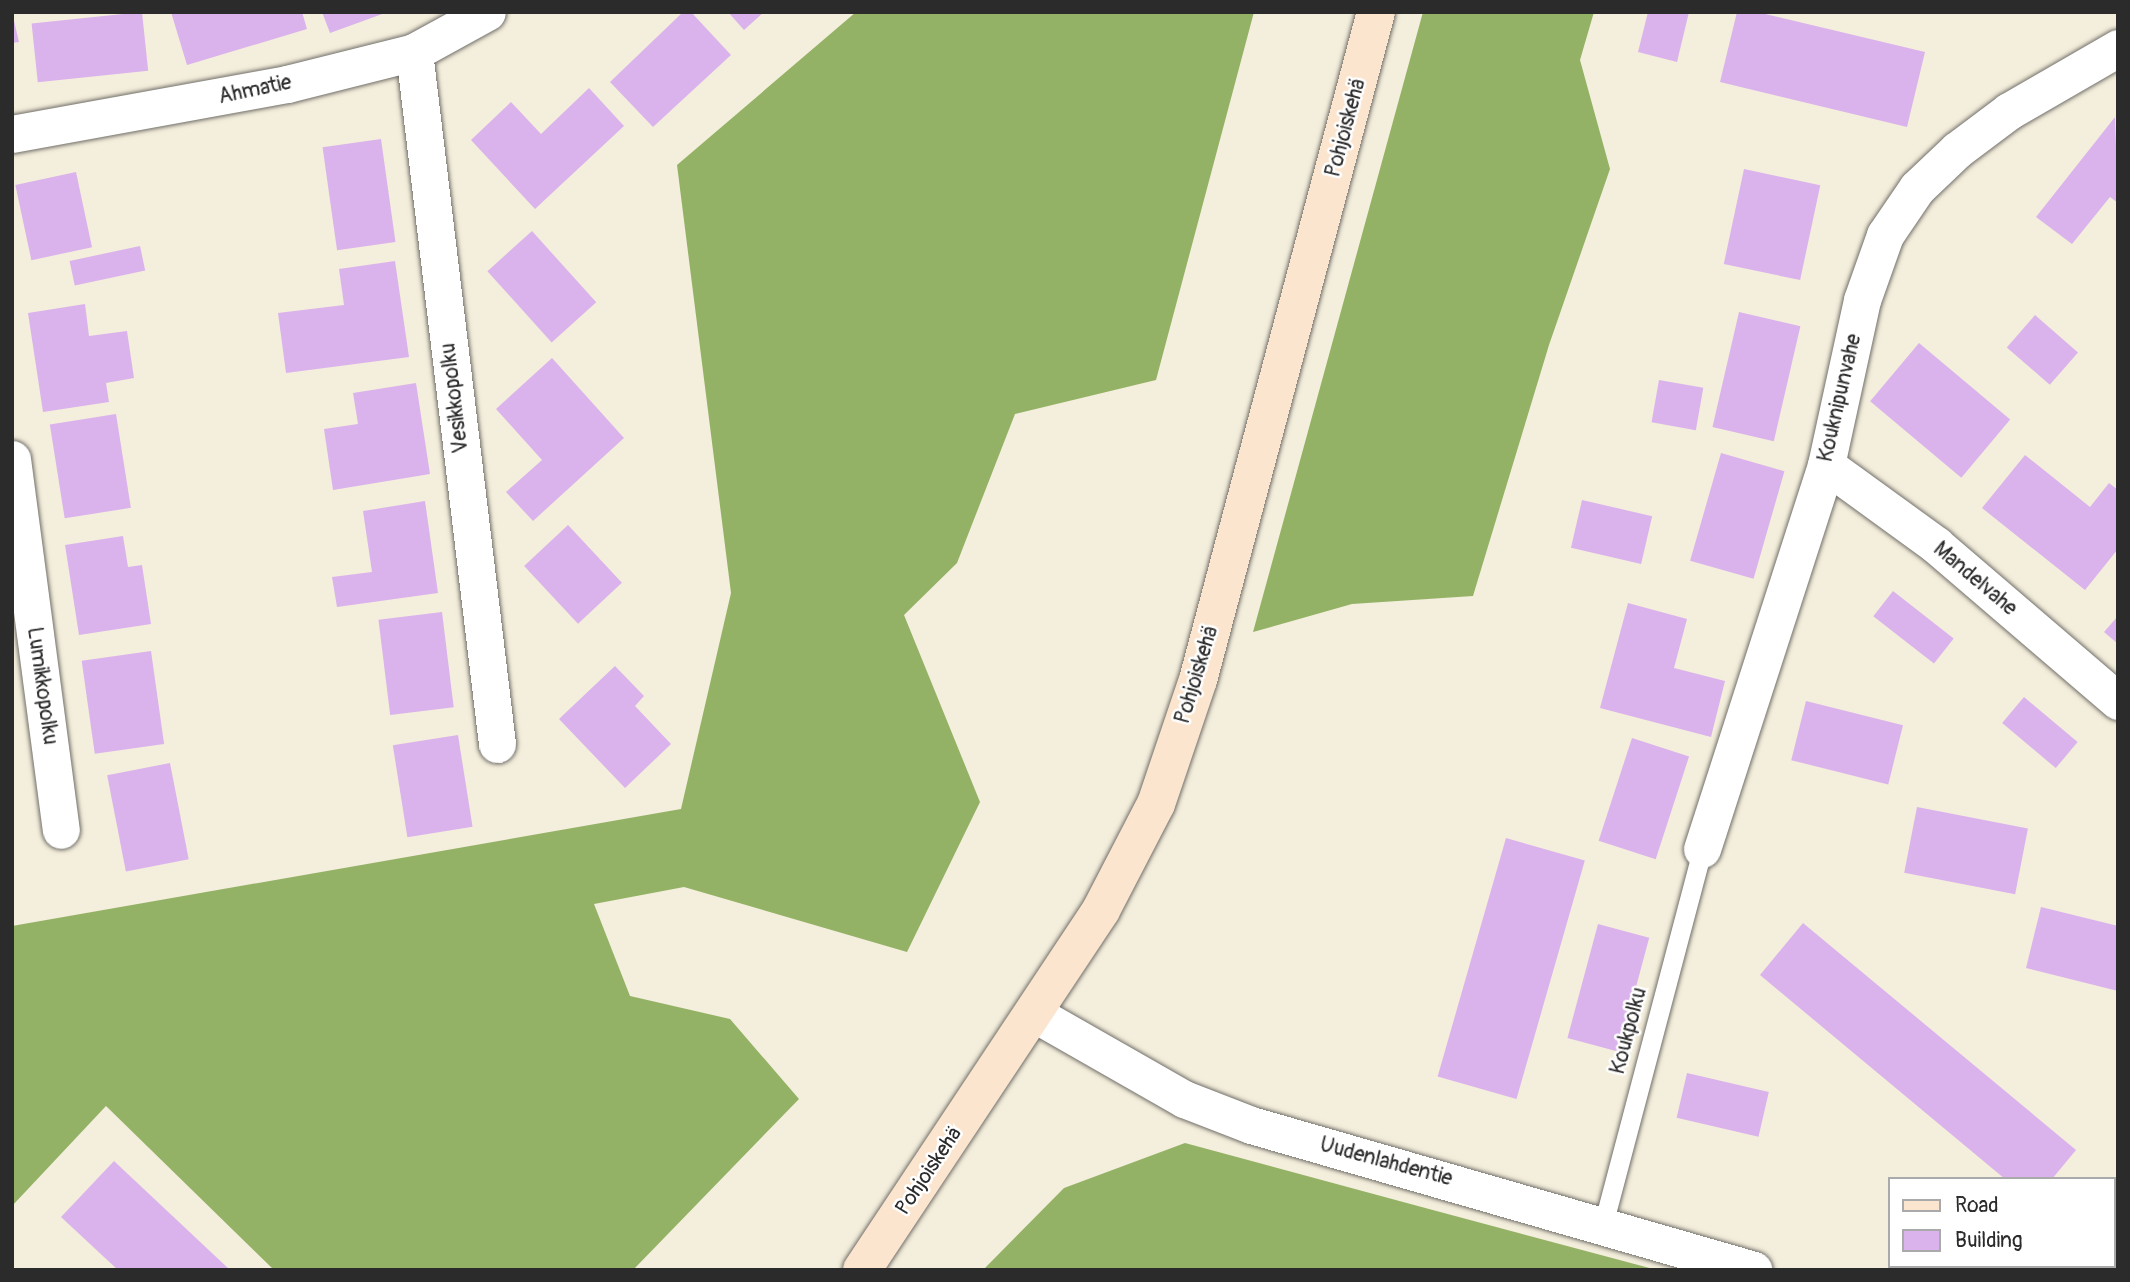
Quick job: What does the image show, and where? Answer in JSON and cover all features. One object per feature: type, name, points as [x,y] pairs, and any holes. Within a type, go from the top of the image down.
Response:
[{"type":"main road","name":"Pohjoiskehä","points":[[862,1270],[1035,1014],[1101,910],[1156,804],[1198,680],[1376,12]]},
{"type":"street","name":"Ahmatie","points":[[12,134],[287,84],[414,52],[487,12]]},
{"type":"street","name":"Kouknipunvahe","points":[[1702,849],[1826,465],[1862,300],[1885,235],[1917,188],[2009,111],[2118,48]]},
{"type":"street","name":"Vesikkopolku","points":[[414,52],[497,744]]},
{"type":"street","name":"Lumikkopolku","points":[[12,459],[61,830]]},
{"type":"street","name":"Mandelvahe","points":[[1826,465],[1936,545],[2118,701]]},
{"type":"street","name":"Uudenlahdentie","points":[[1035,1014],[1184,1099],[1251,1125],[1603,1224],[1754,1270]]},
{"type":"lane","name":"Koukpolku","points":[[1603,1224],[1702,849]]},
{"type":"green space","points":[[856,12],[1254,12],[1156,380],[1015,414],[957,563],[904,615],[980,802],[907,952],[684,887],[594,904],[630,996],[730,1019],[799,1099],[633,1270],[274,1270],[106,1106],[12,1206],[12,926],[681,809],[731,593],[677,165]]},
{"type":"green space","points":[[1423,12],[1594,12],[1580,60],[1610,169],[1549,345],[1473,596],[1352,604],[1253,632]]},
{"type":"green space","points":[[1185,1143],[1657,1270],[983,1270],[1064,1188]]},
{"type":"building","points":[[12,12],[19,42],[12,43]]},
{"type":"building","points":[[142,12],[148,71],[38,82],[32,24]]},
{"type":"building","points":[[171,12],[302,12],[307,29],[187,65]]},
{"type":"building","points":[[322,12],[385,12],[385,13],[330,33]]},
{"type":"building","points":[[683,12],[691,12],[731,55],[653,127],[610,82]]},
{"type":"building","points":[[728,12],[764,12],[744,30]]},
{"type":"building","points":[[1648,12],[1689,12],[1677,62],[1638,52]]},
{"type":"building","points":[[1737,12],[1757,12],[1925,52],[1907,127],[1720,82]]},
{"type":"building","points":[[589,88],[624,126],[535,209],[471,140],[511,102],[541,134]]},
{"type":"building","points":[[2115,117],[2118,203],[2110,197],[2072,244],[2036,217]]},
{"type":"building","points":[[381,139],[395,242],[337,250],[323,147]]},
{"type":"building","points":[[1744,169],[1820,185],[1800,280],[1724,264]]},
{"type":"building","points":[[76,172],[92,247],[31,260],[15,185]]},
{"type":"building","points":[[532,231],[596,302],[552,342],[487,271]]},
{"type":"building","points":[[140,246],[145,270],[75,285],[70,261]]},
{"type":"building","points":[[395,261],[409,357],[286,373],[278,313],[344,305],[339,269]]},
{"type":"building","points":[[85,304],[89,336],[127,331],[134,378],[106,383],[109,402],[43,412],[28,313]]},
{"type":"building","points":[[1739,312],[1800,326],[1774,441],[1712,427]]},
{"type":"building","points":[[2035,315],[2078,352],[2050,385],[2007,347]]},
{"type":"building","points":[[1919,343],[2010,419],[1961,478],[1870,401]]},
{"type":"building","points":[[552,358],[624,438],[533,521],[506,492],[542,460],[496,409]]},
{"type":"building","points":[[1659,380],[1703,388],[1696,430],[1652,422]]},
{"type":"building","points":[[416,383],[430,474],[333,490],[324,429],[358,424],[353,393]]},
{"type":"building","points":[[116,414],[131,508],[65,518],[50,424]]},
{"type":"building","points":[[1721,453],[1784,471],[1754,579],[1690,561]]},
{"type":"building","points":[[2025,455],[2090,507],[2109,483],[2118,490],[2118,549],[2085,590],[1982,508]]},
{"type":"building","points":[[1582,500],[1652,516],[1641,564],[1571,548]]},
{"type":"building","points":[[425,501],[438,593],[337,607],[332,577],[372,572],[363,511]]},
{"type":"building","points":[[568,525],[622,583],[578,624],[524,566]]},
{"type":"building","points":[[123,536],[128,567],[142,565],[151,624],[79,635],[65,545]]},
{"type":"building","points":[[1893,591],[1954,638],[1934,664],[1873,616]]},
{"type":"building","points":[[1628,603],[1687,619],[1674,668],[1725,681],[1711,737],[1600,708]]},
{"type":"building","points":[[442,612],[454,707],[390,715],[378,620]]},
{"type":"building","points":[[2118,616],[2118,644],[2104,632]]},
{"type":"building","points":[[151,651],[164,744],[95,754],[82,661]]},
{"type":"building","points":[[615,666],[644,696],[635,706],[671,744],[625,788],[559,719]]},
{"type":"building","points":[[2024,697],[2078,742],[2056,768],[2002,723]]},
{"type":"building","points":[[1806,701],[1903,725],[1888,784],[1791,760]]},
{"type":"building","points":[[458,735],[473,827],[407,837],[393,745]]},
{"type":"building","points":[[1632,738],[1689,757],[1656,859],[1599,841]]},
{"type":"building","points":[[170,763],[189,859],[126,871],[107,775]]},
{"type":"building","points":[[1917,807],[2028,829],[2015,894],[1904,873]]},
{"type":"building","points":[[1506,838],[1585,861],[1516,1099],[1438,1076]]},
{"type":"building","points":[[2041,907],[2118,926],[2118,991],[2026,968]]},
{"type":"building","points":[[1803,923],[2076,1150],[2054,1177],[2003,1177],[1760,975]]},
{"type":"building","points":[[1598,924],[1649,938],[1619,1052],[1567,1038]]},
{"type":"building","points":[[1687,1073],[1769,1092],[1758,1137],[1677,1118]]},
{"type":"building","points":[[114,1161],[230,1270],[118,1270],[61,1217]]}]
